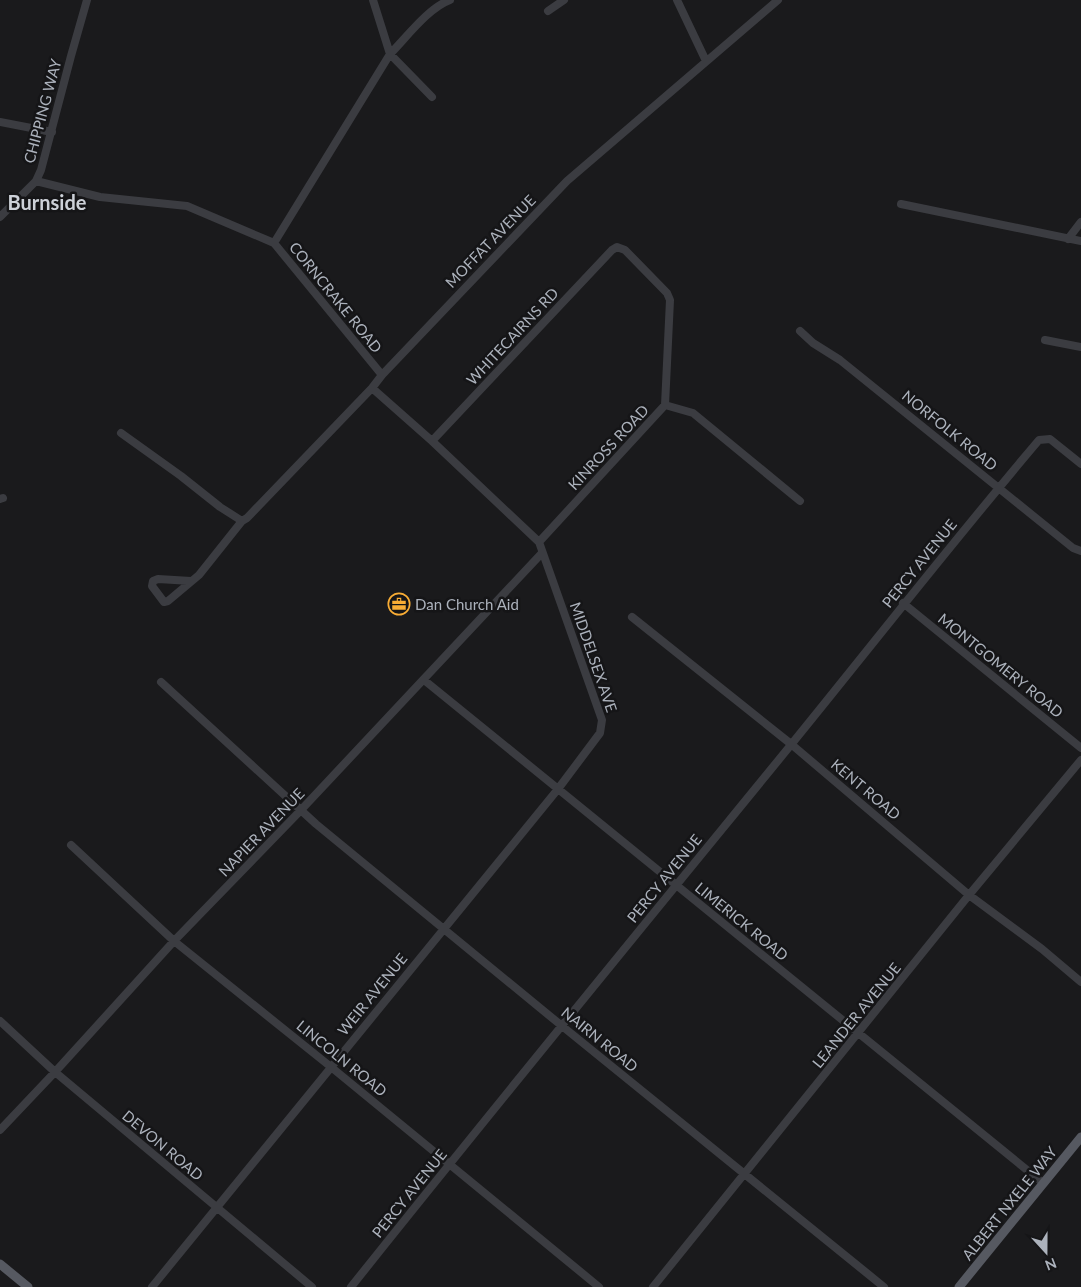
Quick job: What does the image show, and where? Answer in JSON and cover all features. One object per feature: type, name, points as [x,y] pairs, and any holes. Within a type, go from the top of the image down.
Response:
[{"type":"main road","name":"ALBERT NXELE WAY","points":[[959,1287],[1081,1137]]},
{"type":"main road","points":[[0,1264],[28,1287]]},
{"type":"street","name":"CHIPPING WAY","points":[[0,217],[36,181],[41,170],[87,0]]},
{"type":"street","points":[[373,0],[390,54],[432,97]]},
{"type":"street","points":[[274,243],[390,54],[435,9],[450,0]]},
{"type":"street","points":[[548,11],[564,0]]},
{"type":"street","points":[[677,0],[706,61]]},
{"type":"street","name":"MOFFAT AVENUE","points":[[191,581],[158,579],[153,581],[152,586],[164,602],[168,601],[199,575],[242,521],[372,388],[382,375],[567,181],[778,0]]},
{"type":"street","points":[[0,122],[52,132]]},
{"type":"street","name":"CORNCRAKE ROAD","points":[[36,181],[100,197],[187,206],[274,243],[382,375]]},
{"type":"street","points":[[901,204],[1081,241]]},
{"type":"street","points":[[1068,239],[1081,222]]},
{"type":"street","name":"WHITECAIRNS RD","points":[[432,441],[612,250],[617,247],[622,248],[667,294],[670,300],[666,405]]},
{"type":"street","name":"NORFOLK ROAD","points":[[800,331],[813,343],[840,360],[1073,548],[1081,551]]},
{"type":"street","points":[[1045,340],[1081,347]]},
{"type":"street","points":[[372,388],[432,441],[539,542],[542,554]]},
{"type":"street","name":"KINROSS ROAD","points":[[539,542],[666,405],[694,413],[800,501]]},
{"type":"street","points":[[121,433],[220,507],[242,521]]},
{"type":"street","name":"PERCY AVENUE","points":[[351,1287],[903,604],[1039,440],[1044,438],[1050,439],[1081,464]]},
{"type":"street","name":"NAPIER AVENUE","points":[[0,1130],[174,941],[301,810],[542,554]]},
{"type":"street","name":"MIDDELSEX AVE","points":[[542,554],[602,724],[600,733],[558,788]]},
{"type":"street","name":"MONTGOMERY ROAD","points":[[903,604],[1081,748]]},
{"type":"street","name":"KENT ROAD","points":[[632,617],[791,744],[970,895],[1042,949],[1081,982]]},
{"type":"street","name":"LIMERICK ROAD","points":[[424,680],[1043,1183]]},
{"type":"street","name":"NAIRN ROAD","points":[[161,682],[301,810],[562,1026],[884,1287]]},
{"type":"street","name":"LEANDER AVENUE","points":[[653,1287],[1081,760]]},
{"type":"street","name":"WEIR AVENUE","points":[[152,1287],[558,788]]},
{"type":"street","name":"LINCOLN ROAD","points":[[71,845],[174,941],[599,1287]]},
{"type":"street","name":"DEVON ROAD","points":[[0,1021],[55,1072],[312,1287]]},
{"type":"place","name":"Dan Church Aid","points":[[399,604]]},
{"type":"district","name":"Burnside","points":[[47,202]]}]
